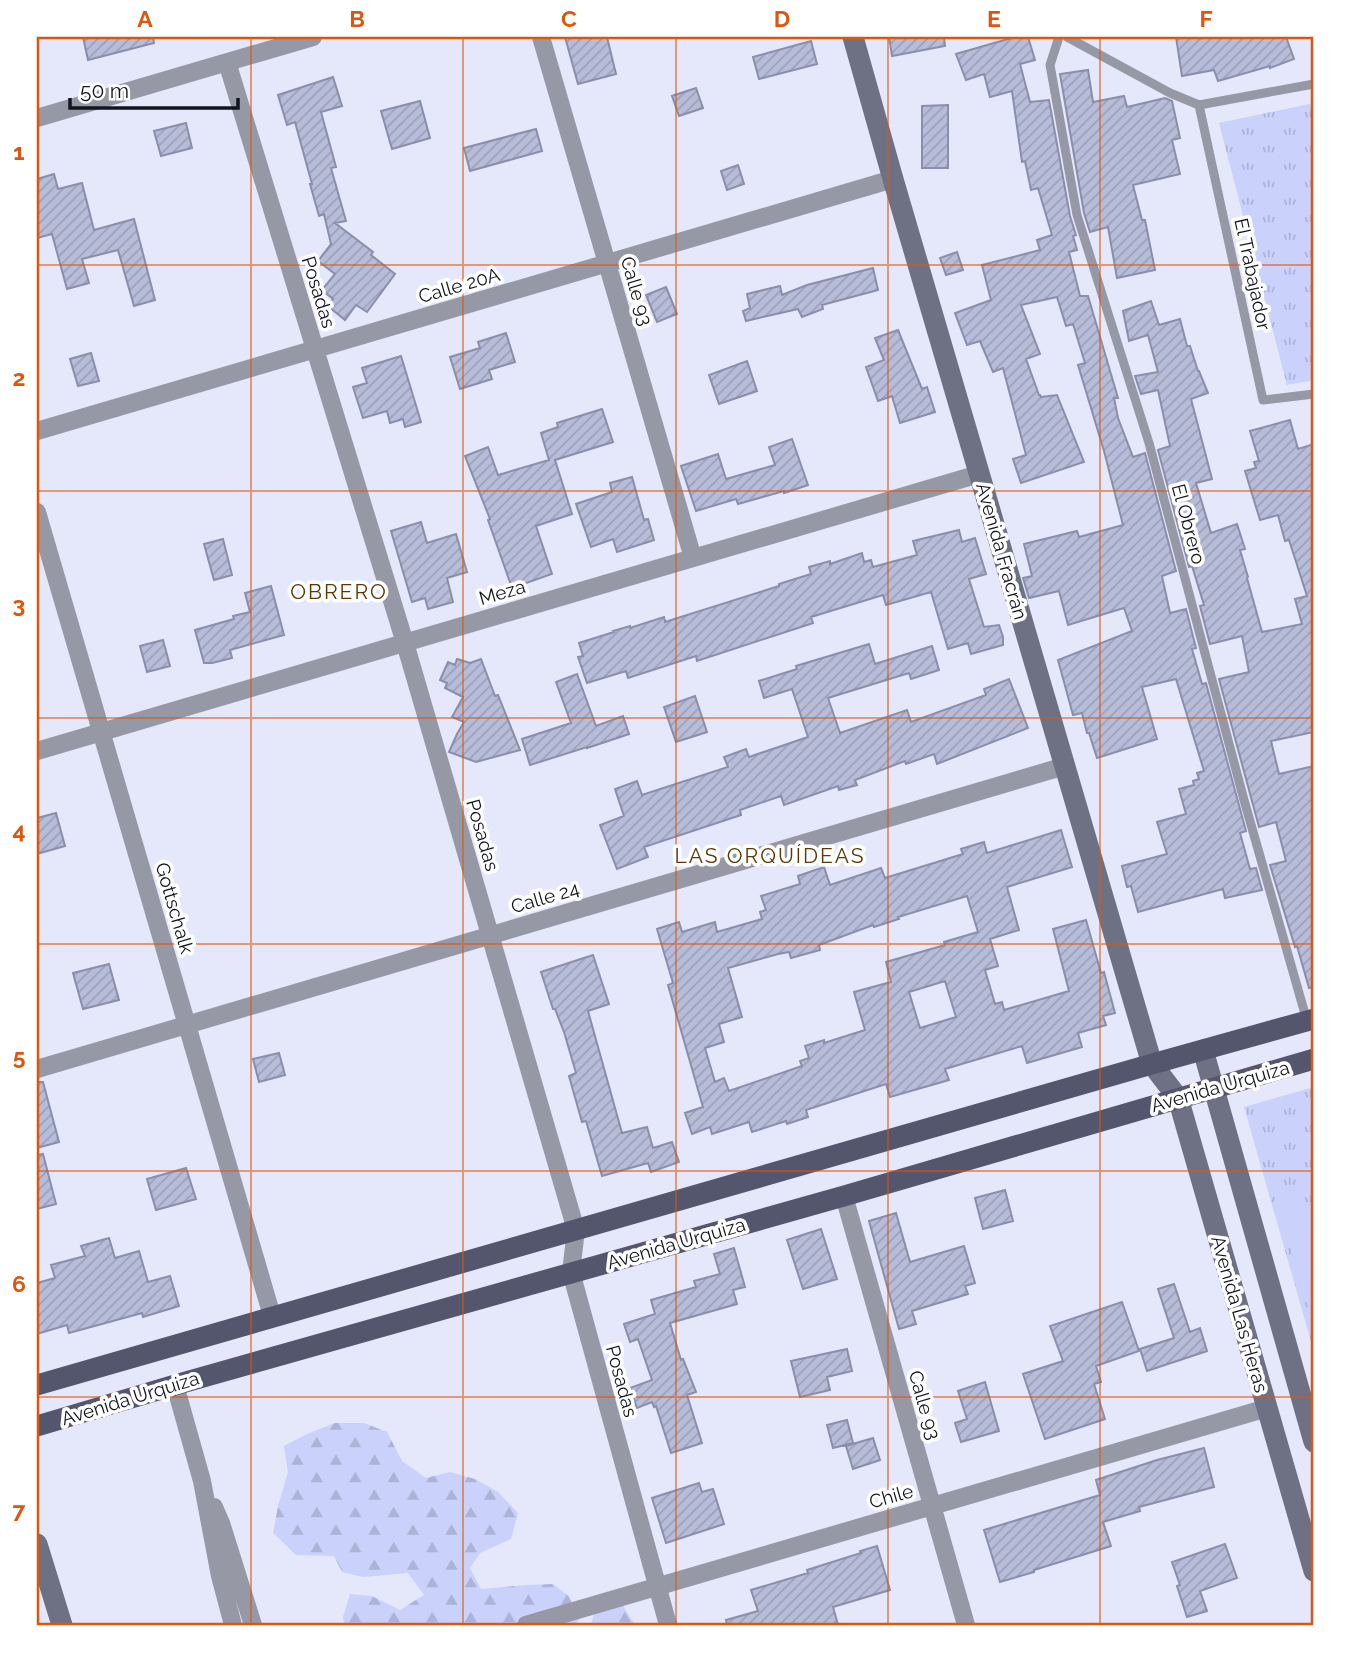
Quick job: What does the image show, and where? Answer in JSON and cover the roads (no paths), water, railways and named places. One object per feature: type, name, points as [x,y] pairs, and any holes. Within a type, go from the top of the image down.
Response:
[{"type":"main road","name":"Avenida Fracrán","points":[[853,37],[1152,1064]]},
{"type":"main road","name":"Avenida Urquiza","points":[[37,1385],[1310,1020]]},
{"type":"main road","name":"Avenida Las Heras","points":[[1203,1050],[1314,1442]]},
{"type":"main road","name":"Avenida Urquiza","points":[[37,1426],[1314,1059]]},
{"type":"main road","name":"Avenida Las Heras","points":[[1152,1064],[1178,1098],[1314,1571]]},
{"type":"main road","points":[[37,1544],[62,1625]]},
{"type":"street","points":[[37,118],[313,37]]},
{"type":"street","name":"Calle 93","points":[[541,37],[693,558]]},
{"type":"street","name":"Posadas","points":[[227,61],[405,643],[576,1230],[571,1272],[668,1625]]},
{"type":"street","name":"Calle 20A","points":[[37,431],[893,179]]},
{"type":"street","name":"Meza","points":[[37,751],[979,474]]},
{"type":"street","name":"Gottschalk","points":[[37,512],[272,1316]]},
{"type":"street","name":"Calle 24","points":[[37,1069],[1065,766]]},
{"type":"street","name":"Calle 93","points":[[844,1196],[966,1625]]},
{"type":"street","points":[[175,1385],[202,1481],[220,1576],[233,1625]]},
{"type":"street","name":"Chile","points":[[526,1625],[1267,1408]]},
{"type":"street","points":[[202,1481],[221,1523],[253,1625]]},
{"type":"lane","name":"El Obrero","points":[[1059,37],[1050,65],[1077,215],[1149,443],[1244,800],[1310,1020]]},
{"type":"lane","points":[[1067,37],[1170,93],[1199,104],[1314,84]]},
{"type":"lane","name":"El Trabajador","points":[[1199,104],[1263,400],[1314,394]]},
{"type":"district","name":"OBRERO","points":[[339,592]]},
{"type":"district","name":"LAS ORQUÍDEAS","points":[[770,856]]}]
